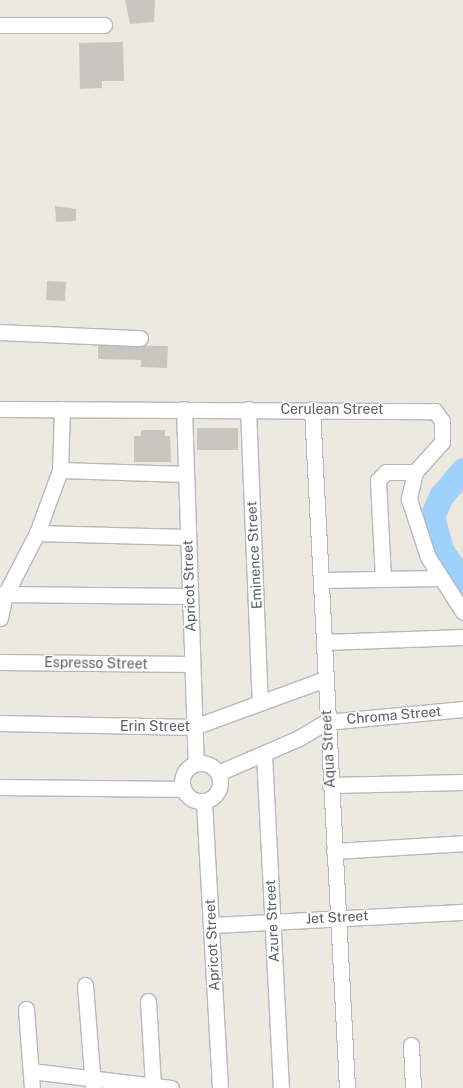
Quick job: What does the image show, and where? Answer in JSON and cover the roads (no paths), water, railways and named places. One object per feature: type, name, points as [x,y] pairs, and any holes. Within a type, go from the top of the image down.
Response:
[{"type":"street","points":[[0,25],[104,25]]},
{"type":"street","points":[[0,332],[140,338]]},
{"type":"street","name":"Cerulean Street","points":[[0,409],[312,409],[435,411],[442,421],[442,442],[415,472],[409,488],[410,504],[423,546],[463,612]]},
{"type":"street","points":[[0,618],[3,595],[37,533],[60,470],[62,409]]},
{"type":"street","name":"Apricot Street","points":[[184,409],[187,537],[196,763]]},
{"type":"street","name":"Eminence Street","points":[[248,409],[260,702]]},
{"type":"street","name":"Aqua Street","points":[[312,409],[325,642],[326,722],[334,852],[336,917],[347,1088]]},
{"type":"street","points":[[60,470],[185,474]]},
{"type":"street","points":[[383,579],[378,480],[386,472],[415,472]]},
{"type":"street","points":[[37,533],[187,537]]},
{"type":"street","points":[[321,580],[441,578]]},
{"type":"street","points":[[3,595],[189,596]]},
{"type":"street","points":[[325,642],[463,637]]},
{"type":"street","name":"Espresso Street","points":[[0,662],[192,664]]},
{"type":"street","name":"Erin Street","points":[[0,723],[194,727],[326,679]]},
{"type":"street","name":"Chroma Street","points":[[218,773],[311,733],[326,722],[463,709]]},
{"type":"street","name":"Azure Street","points":[[264,754],[271,920],[281,1088]]},
{"type":"street","points":[[196,763],[208,764],[218,773],[218,792],[204,802],[188,797],[183,789],[183,775],[196,763]]},
{"type":"street","points":[[330,784],[463,782]]},
{"type":"street","points":[[0,787],[183,789]]},
{"type":"street","name":"Apricot Street","points":[[204,802],[220,1088]]},
{"type":"street","points":[[334,852],[463,843]]},
{"type":"street","name":"Jet Street","points":[[212,925],[271,920],[463,912]]},
{"type":"street","points":[[85,985],[92,1083]]},
{"type":"street","points":[[148,1001],[153,1086]]},
{"type":"street","points":[[26,1009],[32,1088]]},
{"type":"street","points":[[410,1045],[413,1088]]},
{"type":"street","points":[[30,1071],[92,1083],[171,1088]]},
{"type":"waterway","points":[[463,470],[441,496],[432,516],[441,550],[463,582]]}]
